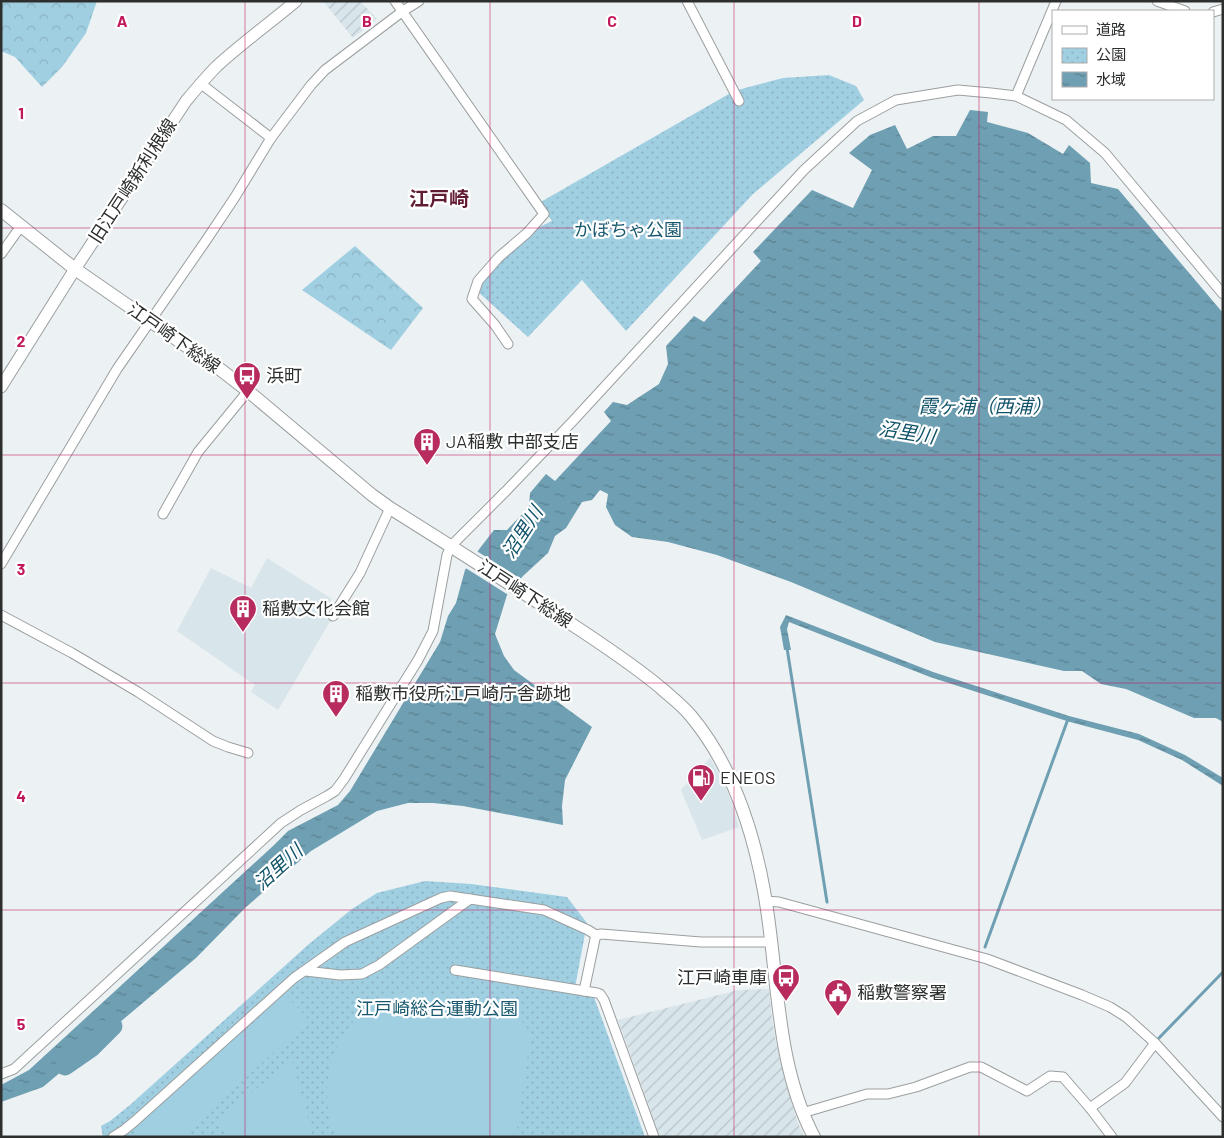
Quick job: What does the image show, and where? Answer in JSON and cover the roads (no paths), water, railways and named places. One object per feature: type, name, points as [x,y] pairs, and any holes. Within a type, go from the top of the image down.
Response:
[{"type":"main road","name":"江戸崎下総線","points":[[1,210],[75,268],[221,370],[390,508],[618,655],[678,702],[691,716],[727,772],[746,819],[760,867],[766,901],[784,1042],[795,1091],[802,1113],[814,1137]]},
{"type":"street","name":"旧江戸崎新利根線","points":[[1,387],[75,268],[181,108],[200,83],[231,53],[296,1]]},
{"type":"street","points":[[395,1],[544,214],[527,233],[498,257],[478,281],[472,299],[495,325],[508,344]]},
{"type":"street","points":[[1,564],[117,370],[215,227],[271,138],[311,85],[325,70],[419,1]]},
{"type":"street","points":[[687,1],[739,101]]},
{"type":"street","points":[[1157,1],[1181,10]]},
{"type":"street","points":[[1016,96],[1052,10]]},
{"type":"street","points":[[200,83],[271,138]]},
{"type":"street","points":[[1,1074],[14,1069],[281,823],[335,791],[418,660],[433,632],[446,555],[572,422],[804,170],[856,120],[896,100],[958,90],[1016,96],[1066,120],[1105,153],[1223,294]]},
{"type":"street","points":[[1,254],[21,226]]},
{"type":"street","points":[[163,514],[198,452],[248,391]]},
{"type":"street","points":[[333,616],[360,573],[390,508]]},
{"type":"street","points":[[1,616],[72,653],[138,692],[213,741],[248,753]]},
{"type":"street","points":[[113,1137],[135,1121],[294,978],[345,942],[441,898],[450,896],[544,910],[588,930],[596,936]]},
{"type":"street","points":[[306,971],[340,975],[362,974],[379,965],[470,899]]},
{"type":"street","points":[[766,901],[779,902],[987,959],[1110,1007],[1126,1017],[1155,1043],[1223,1117]]},
{"type":"street","points":[[596,936],[601,934],[701,942],[771,942]]},
{"type":"street","points":[[584,991],[596,936]]},
{"type":"street","points":[[455,970],[600,994],[604,1000],[654,1137]]},
{"type":"street","points":[[1090,1108],[1125,1083],[1155,1043]]},
{"type":"street","points":[[802,1113],[867,1094],[888,1094],[916,1087],[970,1067],[981,1067],[1027,1091],[1050,1076],[1063,1078],[1090,1108],[1112,1137]]},
{"type":"water","name":"霞ヶ浦（西浦）","points":[[970,110],[988,112],[987,122],[1028,133],[1063,154],[1069,145],[1090,163],[1091,183],[1118,189],[1223,313],[1223,722],[1216,718],[1194,718],[1126,689],[1101,684],[1082,671],[1064,671],[935,642],[791,582],[717,555],[668,542],[632,537],[615,525],[606,507],[608,494],[600,490],[592,500],[582,502],[566,528],[555,536],[548,553],[523,576],[507,595],[495,634],[504,656],[514,670],[592,727],[565,780],[562,806],[563,825],[463,806],[433,803],[408,803],[377,811],[311,851],[246,907],[196,958],[43,1087],[1,1102],[1,1085],[29,1070],[288,831],[338,805],[350,791],[440,642],[448,616],[456,603],[465,570],[480,548],[494,530],[507,530],[529,507],[530,493],[546,474],[555,481],[611,421],[604,412],[613,402],[627,405],[659,384],[668,364],[666,346],[694,316],[704,322],[761,261],[753,252],[812,190],[853,208],[872,170],[849,153],[870,135],[895,125],[907,149],[933,136],[956,136]]},
{"type":"water","points":[[786,615],[933,672],[1069,716],[1139,734],[1185,755],[1223,778],[1223,786],[1182,760],[1138,740],[1070,722],[930,677],[789,622],[787,629],[791,650],[784,650],[780,627]]},
{"type":"waterway","points":[[787,648],[827,902]]},
{"type":"waterway","points":[[985,947],[1068,719]]},
{"type":"waterway","points":[[1159,1038],[1223,972]]},
{"type":"waterway","name":"沼里川","points":[[65,1066],[91,1048],[113,1026]]},
{"type":"place","name":"浜町","points":[[247,400]]},
{"type":"place","name":"JA稲敷 中部支店","points":[[427,466]]},
{"type":"place","name":"稲敷文化会館","points":[[243,633]]},
{"type":"place","name":"稲敷市役所江戸崎庁舎跡地","points":[[336,718]]},
{"type":"place","name":"ENEOS","points":[[701,802]]},
{"type":"place","name":"江戸崎車庫","points":[[786,1002]]},
{"type":"place","name":"稲敷警察署","points":[[838,1017]]},
{"type":"district","name":"江戸崎","points":[[439,199]]},
{"type":"park label","name":"かぼちゃ公園","points":[[628,230]]},
{"type":"park label","name":"江戸崎総合運動公園","points":[[437,1009]]}]
